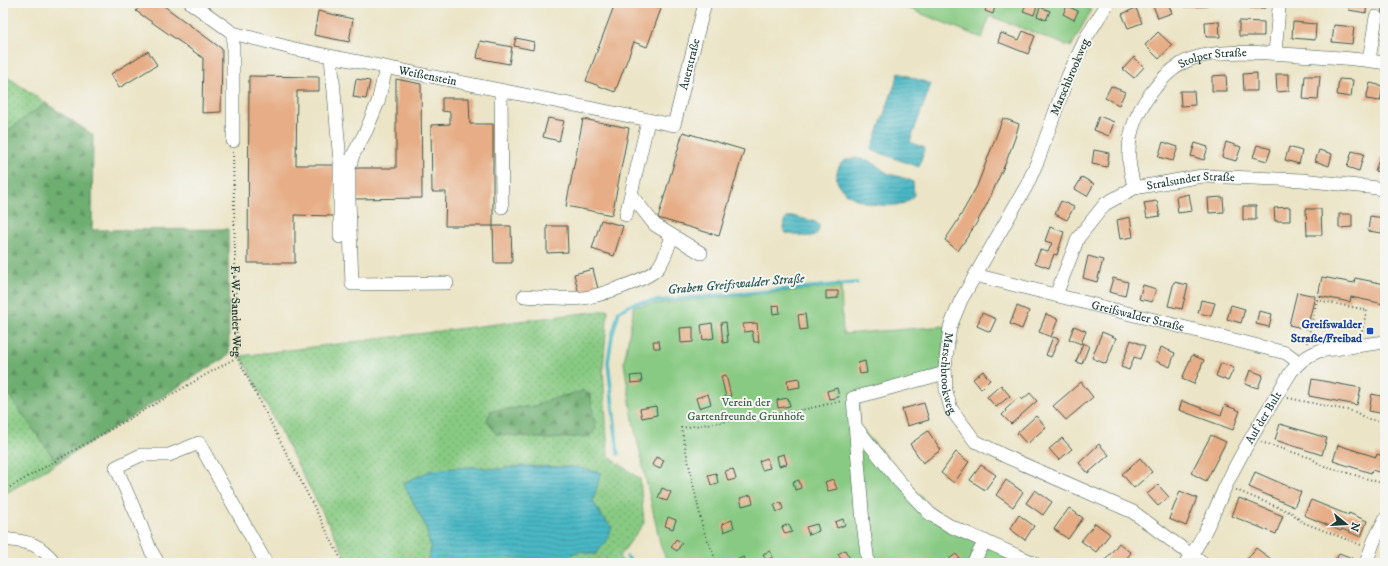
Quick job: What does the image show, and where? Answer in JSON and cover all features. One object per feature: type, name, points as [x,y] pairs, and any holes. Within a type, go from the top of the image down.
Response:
[{"type":"street","name":"Weißenstein","points":[[191,3],[233,33],[295,49],[674,125]]},
{"type":"street","name":"Auerstraße","points":[[674,125],[705,3]]},
{"type":"street","name":"Marschbrookweg","points":[[1108,3],[1087,36],[1068,76],[1038,160],[1027,185],[961,300],[950,327],[945,373],[946,391],[951,409],[974,441],[1133,512],[1193,560]]},
{"type":"street","points":[[1275,53],[1279,8]]},
{"type":"street","points":[[1369,60],[1376,17]]},
{"type":"street","points":[[233,33],[233,141]]},
{"type":"street","name":"Stolper Straße","points":[[1134,188],[1129,152],[1133,126],[1142,104],[1160,80],[1182,63],[1197,58],[1227,52],[1275,53],[1369,60],[1385,63]]},
{"type":"street","points":[[331,57],[340,162],[340,237]]},
{"type":"street","points":[[386,68],[378,102],[366,131],[353,155],[349,169],[352,284],[447,283]]},
{"type":"street","points":[[501,91],[502,207]]},
{"type":"street","points":[[626,215],[648,121]]},
{"type":"street","name":"Stralsunder Straße","points":[[1056,295],[1078,238],[1105,204],[1134,188],[1202,176],[1302,180],[1377,188],[1385,191]]},
{"type":"street","points":[[631,195],[655,225],[701,253]]},
{"type":"street","points":[[524,296],[582,298],[634,282],[646,277],[657,269],[664,257],[672,236]]},
{"type":"street","name":"Greifswalder Straße","points":[[975,275],[1286,353],[1301,361]]},
{"type":"street","points":[[1301,361],[1319,351],[1385,342]]},
{"type":"street","name":"Auf der Bult","points":[[1193,560],[1202,536],[1226,485],[1250,439],[1301,361]]},
{"type":"street","points":[[868,563],[863,523],[854,398],[945,373]]},
{"type":"street","points":[[855,426],[898,480],[930,514],[950,526],[1034,563]]},
{"type":"street","points":[[158,563],[150,550],[116,467],[141,455],[169,456],[200,443],[266,563]]},
{"type":"street","points":[[1366,563],[1385,519]]},
{"type":"street","points":[[3,539],[31,543],[49,555],[55,563]]},
{"type":"street","points":[[973,563],[985,541]]},
{"type":"path","name":"F.-W.-Sander-Weg","points":[[233,141],[236,357],[343,563]]},
{"type":"path","points":[[1301,361],[1317,300],[1367,310],[1358,346]]},
{"type":"path","points":[[3,491],[236,357]]},
{"type":"path","points":[[1277,396],[1356,412],[1365,418],[1385,423]]},
{"type":"path","points":[[717,563],[703,528],[682,428],[797,411],[854,398]]},
{"type":"path","points":[[1250,439],[1311,458],[1321,465],[1385,484]]},
{"type":"path","points":[[1226,485],[1292,513],[1302,522],[1371,549]]},
{"type":"green space","points":[[895,3],[1076,3],[1091,10],[1071,47],[990,16],[982,38]]},
{"type":"green space","points":[[3,74],[46,103],[3,134]]},
{"type":"green space","points":[[46,103],[93,135],[92,230],[228,229],[229,355],[57,463],[3,387],[3,134]]},
{"type":"green space","name":"Verein der Gartenfreunde Grünhöfe","points":[[841,286],[843,334],[946,326],[941,379],[859,401],[859,426],[931,508],[956,525],[1041,563],[668,563],[661,547],[634,426],[624,363],[634,306]]},
{"type":"green space","points":[[608,310],[603,368],[608,456],[640,479],[644,523],[619,557],[625,563],[565,563],[572,553],[582,551],[612,527],[602,517],[593,501],[546,467],[522,466],[499,469],[470,467],[432,470],[403,483],[425,525],[431,549],[427,563],[349,563],[241,356]],"holes":[[[536,406],[590,436],[549,439],[496,434],[491,411]]]},
{"type":"green space","points":[[3,387],[57,463],[3,495]]},
{"type":"green space","points":[[583,391],[590,394],[596,429],[590,436],[549,439],[496,434],[487,420],[491,411],[535,406],[551,399]]},
{"type":"water","points":[[899,73],[931,84],[910,142],[925,148],[919,167],[871,150]]},
{"type":"water","points":[[854,158],[869,160],[887,173],[910,180],[913,182],[914,195],[908,201],[899,205],[887,206],[873,204],[849,195],[840,187],[837,178],[841,163]]},
{"type":"water","points":[[793,216],[816,223],[819,225],[818,232],[813,236],[798,236],[786,233],[783,229],[784,221]]},
{"type":"water","points":[[522,466],[576,467],[601,473],[593,501],[602,517],[612,527],[607,541],[595,555],[585,552],[578,552],[572,555],[565,563],[427,563],[431,549],[425,525],[403,483],[432,470],[470,467],[499,469]]},
{"type":"building","points":[[142,3],[160,3],[222,49],[221,112],[202,113],[203,58],[136,11]]},
{"type":"building","points":[[610,3],[644,3],[661,9],[647,47],[634,42],[615,92],[586,81],[614,6],[609,5]]},
{"type":"building","points":[[988,3],[996,3],[993,14],[985,11]]},
{"type":"building","points":[[1027,3],[1032,3],[1037,6],[1034,15],[1023,11]]},
{"type":"building","points":[[1152,3],[1168,3],[1172,13],[1158,18]]},
{"type":"building","points":[[1185,3],[1206,3],[1207,6],[1185,7]]},
{"type":"building","points":[[1249,3],[1266,3],[1266,8],[1250,8]]},
{"type":"building","points":[[1286,3],[1306,3],[1306,7],[1286,6]]},
{"type":"building","points":[[1350,3],[1367,3],[1366,13],[1349,10]]},
{"type":"building","points":[[1383,3],[1385,3],[1385,14],[1381,14]]},
{"type":"building","points":[[1067,6],[1078,11],[1074,20],[1063,14]]},
{"type":"building","points":[[1040,7],[1050,11],[1046,20],[1037,16]]},
{"type":"building","points":[[1136,8],[1142,23],[1128,28],[1122,14]]},
{"type":"building","points":[[318,11],[353,19],[349,42],[314,35]]},
{"type":"building","points":[[1219,21],[1220,37],[1206,37],[1205,22]]},
{"type":"building","points":[[1239,21],[1264,22],[1264,36],[1239,36]]},
{"type":"building","points":[[1293,22],[1316,24],[1315,40],[1292,38]]},
{"type":"building","points":[[1334,25],[1354,27],[1352,44],[1332,42]]},
{"type":"building","points":[[1023,31],[1035,36],[1028,54],[998,42],[1001,33],[1019,40]]},
{"type":"building","points":[[1158,32],[1172,45],[1159,59],[1145,45]]},
{"type":"building","points":[[1383,32],[1385,33],[1385,48],[1381,47]]},
{"type":"building","points":[[516,38],[534,42],[533,50],[514,46]]},
{"type":"building","points":[[480,41],[512,47],[509,64],[477,58]]},
{"type":"building","points":[[148,51],[157,65],[119,88],[111,74]]},
{"type":"building","points":[[1134,57],[1144,67],[1134,78],[1123,69]]},
{"type":"building","points":[[1257,73],[1257,91],[1244,91],[1243,74]]},
{"type":"building","points":[[1276,74],[1289,74],[1289,91],[1277,92]]},
{"type":"building","points":[[1226,75],[1227,91],[1212,91],[1212,76]]},
{"type":"building","points":[[249,76],[319,77],[319,91],[297,91],[296,165],[335,165],[334,216],[295,215],[295,263],[248,263]]},
{"type":"building","points":[[1305,76],[1320,76],[1318,100],[1303,99]]},
{"type":"building","points":[[356,79],[370,81],[366,99],[353,97]]},
{"type":"building","points":[[396,79],[421,84],[422,198],[353,199],[353,168],[396,168]]},
{"type":"building","points":[[1339,79],[1353,80],[1351,97],[1337,95]]},
{"type":"building","points":[[1370,83],[1383,86],[1380,101],[1366,99]]},
{"type":"building","points":[[1111,86],[1125,92],[1119,105],[1105,98]]},
{"type":"building","points":[[1180,91],[1194,91],[1195,105],[1181,106]]},
{"type":"building","points":[[442,98],[469,98],[470,124],[493,124],[493,226],[445,226],[446,192],[432,192],[431,125],[450,124],[450,112],[442,111]]},
{"type":"building","points":[[1099,116],[1114,122],[1109,136],[1094,130]]},
{"type":"building","points":[[548,118],[564,121],[559,141],[543,137]]},
{"type":"building","points":[[1003,118],[1019,124],[1015,138],[987,204],[958,251],[945,240],[977,186]]},
{"type":"building","points":[[583,119],[629,128],[612,215],[566,206]]},
{"type":"building","points":[[683,132],[744,150],[719,236],[658,218]]},
{"type":"building","points":[[1163,142],[1178,147],[1173,161],[1158,157]]},
{"type":"building","points":[[1226,142],[1241,147],[1236,161],[1222,157]]},
{"type":"building","points":[[1195,143],[1208,147],[1204,160],[1191,156]]},
{"type":"building","points":[[1257,145],[1271,149],[1267,161],[1253,157]]},
{"type":"building","points":[[1289,147],[1302,151],[1299,164],[1285,160]]},
{"type":"building","points":[[1094,150],[1109,153],[1107,167],[1092,164]]},
{"type":"building","points":[[1319,150],[1332,154],[1329,166],[1315,161]]},
{"type":"building","points":[[1352,151],[1364,154],[1359,171],[1347,167]]},
{"type":"building","points":[[1380,157],[1385,159],[1385,174],[1375,171]]},
{"type":"building","points":[[1082,177],[1094,184],[1087,196],[1075,189]]},
{"type":"building","points":[[1189,194],[1192,211],[1178,213],[1176,197]]},
{"type":"building","points":[[1223,197],[1224,212],[1209,213],[1208,198]]},
{"type":"building","points":[[1061,201],[1074,207],[1067,220],[1055,214]]},
{"type":"building","points":[[1157,201],[1160,216],[1147,218],[1144,203]]},
{"type":"building","points":[[1243,206],[1256,206],[1256,220],[1243,220]]},
{"type":"building","points":[[1290,207],[1290,221],[1275,221],[1274,208]]},
{"type":"building","points":[[1306,209],[1321,209],[1322,235],[1307,235]]},
{"type":"building","points":[[1339,214],[1352,214],[1352,227],[1339,228]]},
{"type":"building","points":[[1370,216],[1384,218],[1382,233],[1368,231]]},
{"type":"building","points":[[1130,217],[1133,237],[1120,239],[1117,220]]},
{"type":"building","points":[[601,220],[623,226],[614,256],[592,249]]},
{"type":"building","points":[[493,226],[511,226],[512,263],[494,263]]},
{"type":"building","points":[[547,226],[567,226],[568,252],[547,253]]},
{"type":"building","points":[[1050,227],[1064,232],[1057,255],[1054,254],[1049,268],[1035,263],[1040,250],[1048,252],[1052,243],[1045,241]]},
{"type":"building","points":[[1088,256],[1103,260],[1097,282],[1083,278]]},
{"type":"building","points":[[593,269],[598,289],[579,294],[574,274]]},
{"type":"building","points":[[1322,277],[1354,283],[1355,278],[1385,284],[1384,304],[1351,297],[1350,302],[1318,296]]},
{"type":"building","points":[[1113,278],[1128,282],[1125,296],[1109,292]]},
{"type":"building","points":[[1174,282],[1188,285],[1182,309],[1168,306]]},
{"type":"building","points":[[1143,285],[1156,289],[1152,302],[1139,299]]},
{"type":"building","points":[[826,291],[838,291],[838,298],[826,299]]},
{"type":"building","points":[[1297,292],[1315,296],[1307,329],[1289,325]]},
{"type":"building","points":[[1201,300],[1215,303],[1211,316],[1198,313]]},
{"type":"building","points":[[779,305],[780,313],[773,314],[772,306]]},
{"type":"building","points":[[1231,305],[1245,309],[1241,323],[1227,319]]},
{"type":"building","points":[[1017,306],[1029,311],[1022,329],[1010,324]]},
{"type":"building","points":[[1259,311],[1272,314],[1269,327],[1256,324]]},
{"type":"building","points":[[982,313],[996,319],[990,332],[977,326]]},
{"type":"building","points":[[805,314],[807,329],[800,330],[798,315]]},
{"type":"building","points":[[1046,314],[1058,319],[1051,337],[1039,332]]},
{"type":"building","points":[[726,322],[728,342],[723,343],[721,323]]},
{"type":"building","points":[[712,323],[714,338],[703,340],[701,325]]},
{"type":"building","points":[[757,323],[759,342],[754,342],[752,331],[744,332],[743,324]]},
{"type":"building","points":[[1074,326],[1086,331],[1081,344],[1069,339]]},
{"type":"building","points":[[693,327],[693,342],[681,343],[680,328]]},
{"type":"building","points":[[1102,332],[1116,338],[1106,364],[1092,358]]},
{"type":"building","points":[[1053,337],[1059,339],[1051,357],[1046,355]]},
{"type":"building","points":[[1131,340],[1145,346],[1140,359],[1134,357],[1129,370],[1121,367]]},
{"type":"building","points":[[653,341],[659,341],[660,348],[654,348]]},
{"type":"building","points":[[1083,343],[1089,346],[1082,364],[1076,362]]},
{"type":"building","points":[[1161,347],[1175,353],[1170,367],[1156,361]]},
{"type":"building","points":[[1192,355],[1204,360],[1194,384],[1182,379]]},
{"type":"building","points":[[865,361],[867,373],[860,374],[858,363]]},
{"type":"building","points":[[1221,363],[1234,368],[1228,381],[1216,376]]},
{"type":"building","points":[[1250,370],[1263,375],[1258,388],[1245,384]]},
{"type":"building","points":[[983,371],[990,380],[981,389],[973,379]]},
{"type":"building","points":[[641,375],[642,382],[631,383],[630,376]]},
{"type":"building","points":[[726,375],[731,396],[726,397],[721,376]]},
{"type":"building","points":[[799,378],[800,387],[788,389],[787,380]]},
{"type":"building","points":[[1312,379],[1361,388],[1357,405],[1309,396]]},
{"type":"building","points":[[1081,382],[1093,397],[1066,420],[1053,406]]},
{"type":"building","points":[[1001,385],[1010,396],[996,407],[987,397]]},
{"type":"building","points":[[837,388],[839,397],[829,399],[827,391]]},
{"type":"building","points":[[1030,393],[1037,401],[1011,424],[1002,415],[1006,411],[1005,410],[1019,397],[1022,400]]},
{"type":"building","points":[[708,394],[711,404],[699,408],[696,398]]},
{"type":"building","points":[[1372,394],[1385,397],[1385,414],[1369,411]]},
{"type":"building","points":[[788,398],[790,406],[778,408],[777,400]]},
{"type":"building","points":[[1182,401],[1221,415],[1225,405],[1240,411],[1233,430],[1179,410]]},
{"type":"building","points":[[924,403],[929,420],[907,426],[902,409]]},
{"type":"building","points":[[656,406],[657,415],[642,418],[640,409]]},
{"type":"building","points":[[1036,416],[1046,427],[1027,444],[1017,433]]},
{"type":"building","points":[[1280,424],[1327,438],[1322,455],[1275,440]]},
{"type":"building","points":[[928,431],[941,450],[923,463],[910,444]]},
{"type":"building","points":[[1211,435],[1226,442],[1206,481],[1191,473]]},
{"type":"building","points":[[1062,438],[1072,449],[1059,460],[1049,449]]},
{"type":"building","points":[[1099,444],[1109,455],[1088,473],[1079,463]]},
{"type":"building","points":[[1338,445],[1376,457],[1377,454],[1385,457],[1385,474],[1372,470],[1371,473],[1333,461]]},
{"type":"building","points":[[956,452],[969,462],[954,483],[941,473]]},
{"type":"building","points":[[784,454],[787,464],[779,466],[777,456]]},
{"type":"building","points":[[656,457],[664,460],[660,469],[652,465]]},
{"type":"building","points":[[767,458],[770,468],[762,470],[759,461]]},
{"type":"building","points":[[1140,458],[1152,472],[1134,488],[1122,474]]},
{"type":"building","points":[[981,465],[996,475],[985,490],[970,480]]},
{"type":"building","points":[[733,469],[736,479],[728,481],[725,471]]},
{"type":"building","points":[[1255,472],[1301,492],[1294,507],[1249,487]]},
{"type":"building","points":[[716,473],[718,483],[711,485],[708,475]]},
{"type":"building","points":[[833,479],[837,489],[828,491],[825,482]]},
{"type":"building","points":[[799,480],[801,488],[795,490],[793,482]]},
{"type":"building","points":[[1006,480],[1023,492],[1013,507],[996,495]]},
{"type":"building","points":[[1158,485],[1169,497],[1158,506],[1147,494]]},
{"type":"building","points":[[662,488],[671,492],[667,501],[658,498]]},
{"type":"building","points":[[1035,490],[1052,502],[1043,515],[1026,503]]},
{"type":"building","points":[[1180,491],[1197,498],[1186,526],[1169,519]]},
{"type":"building","points":[[751,495],[753,503],[742,506],[740,498]]},
{"type":"building","points":[[1239,498],[1283,516],[1276,534],[1232,516]]},
{"type":"building","points":[[1311,500],[1367,521],[1361,537],[1342,529],[1341,531],[1304,515]]},
{"type":"building","points":[[781,502],[783,509],[777,512],[774,505]]},
{"type":"building","points":[[1069,508],[1083,518],[1068,539],[1054,529]]},
{"type":"building","points":[[1019,515],[1034,526],[1025,540],[1010,529]]},
{"type":"building","points":[[668,517],[676,520],[673,529],[665,526]]},
{"type":"building","points":[[843,519],[845,525],[837,528],[835,522]]},
{"type":"building","points":[[732,520],[734,528],[724,532],[722,524]]},
{"type":"building","points":[[1095,523],[1110,534],[1096,552],[1081,541]]},
{"type":"building","points":[[789,524],[792,532],[785,534],[782,527]]},
{"type":"building","points":[[817,524],[819,531],[809,535],[806,527]]},
{"type":"building","points":[[676,539],[682,543],[677,551],[671,547]]},
{"type":"building","points":[[1119,543],[1131,553],[1126,559],[1128,560],[1126,563],[1103,563]]},
{"type":"building","points":[[1256,548],[1271,559],[1268,563],[1244,563]]},
{"type":"building","points":[[845,550],[850,559],[843,563],[838,554]]},
{"type":"building","points":[[770,551],[773,557],[766,560],[763,554]]},
{"type":"building","points":[[1339,553],[1352,558],[1350,563],[1335,563]]},
{"type":"building","points":[[956,554],[961,560],[957,563],[953,563],[949,559]]},
{"type":"building","points":[[744,557],[747,563],[738,563],[736,560]]},
{"type":"waterway","name":"Graben Greifswalder Straße","points":[[618,454],[608,362],[612,336],[619,311],[635,303],[857,283]]},
{"type":"waterway","points":[[627,557],[634,563]]},
{"type":"place","name":"Greifswalder Straße/Freibad","points":[[1370,331]]}]
